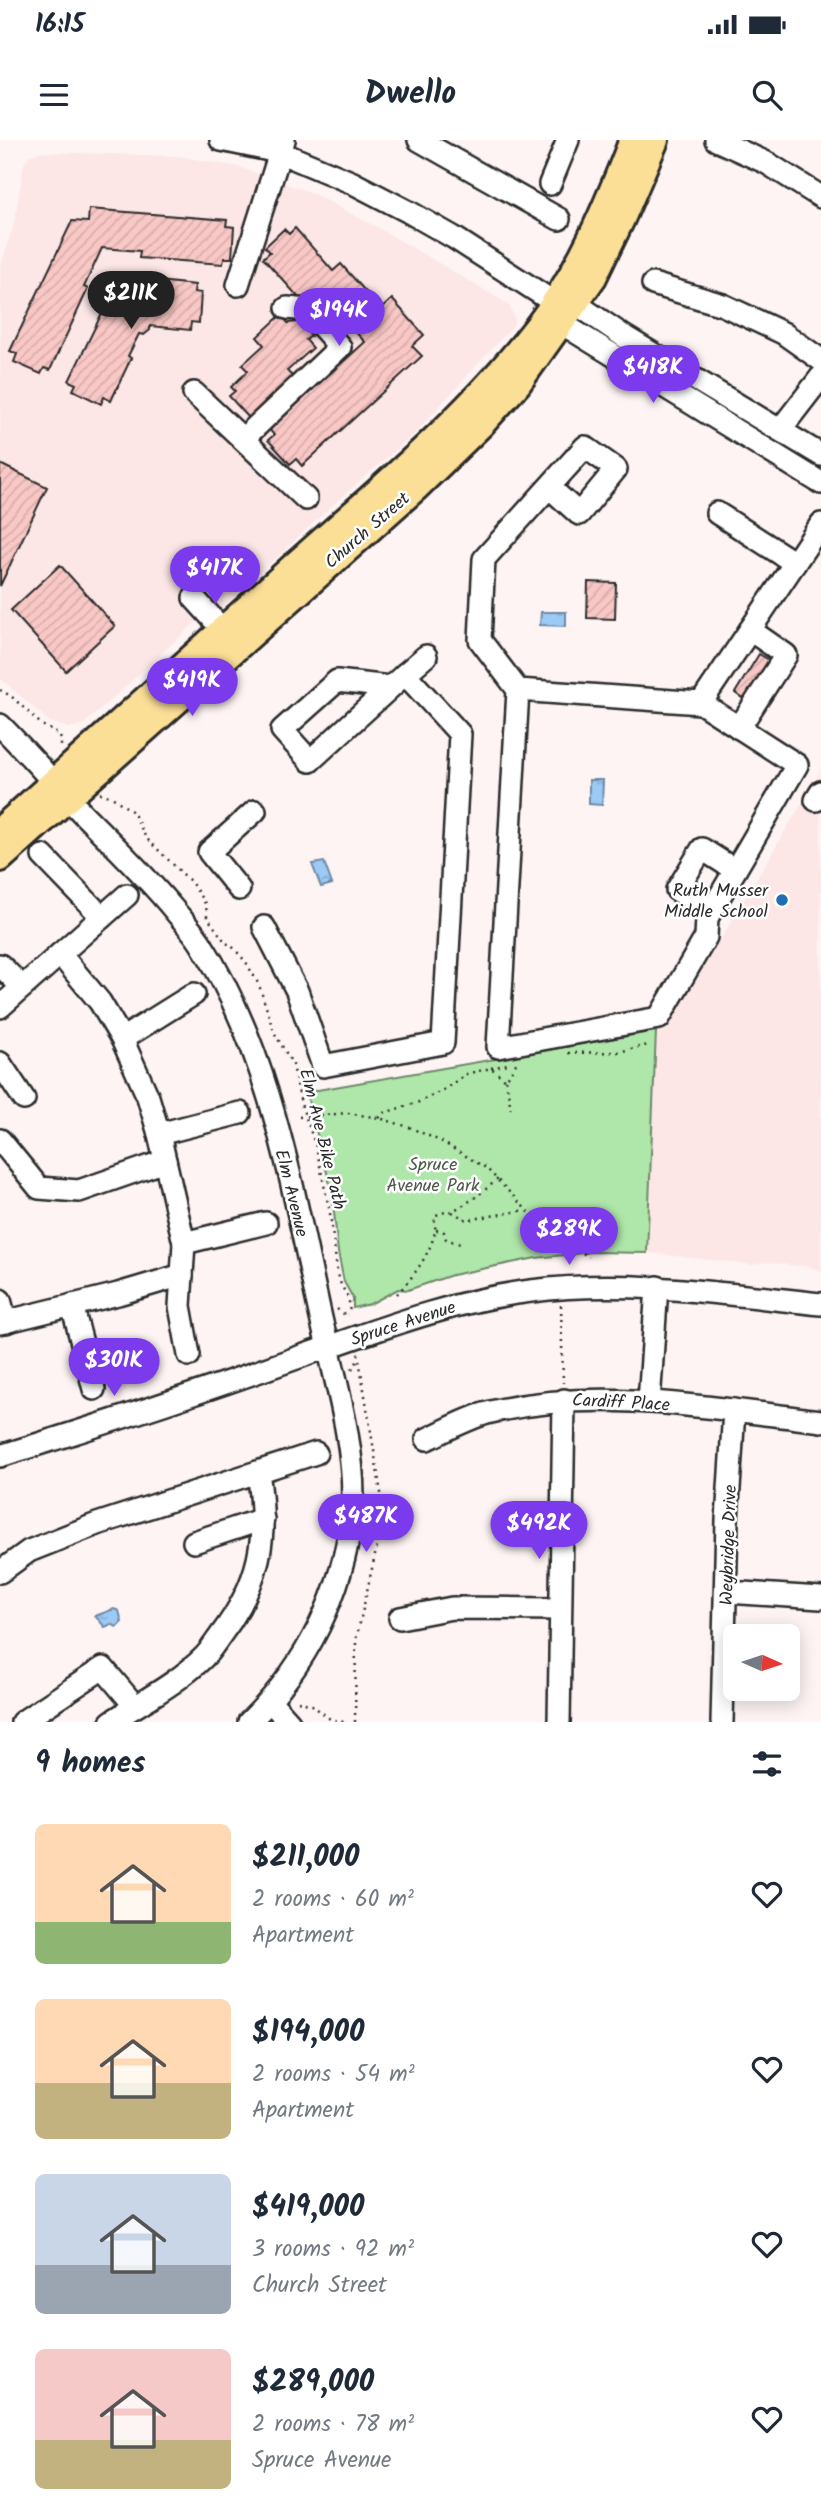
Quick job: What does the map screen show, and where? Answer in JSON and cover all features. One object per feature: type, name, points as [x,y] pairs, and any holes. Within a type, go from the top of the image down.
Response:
[{"type":"main road","name":"Church Street","points":[[0,831],[61,790],[418,486],[481,424],[517,384],[564,309],[633,140]]},
{"type":"main road","name":"Church Street","points":[[0,858],[61,790],[223,630],[466,409],[593,278],[655,140]]},
{"type":"street","points":[[221,140],[282,146],[410,212],[564,309],[821,483]]},
{"type":"street","points":[[419,140],[440,145],[559,219]]},
{"type":"street","points":[[550,184],[568,140]]},
{"type":"street","points":[[716,140],[767,163],[821,197]]},
{"type":"street","points":[[238,285],[282,146]]},
{"type":"street","points":[[653,284],[723,305],[783,333],[821,359]]},
{"type":"street","points":[[243,439],[340,347],[307,310],[287,309]]},
{"type":"street","points":[[564,309],[625,337],[821,455]]},
{"type":"street","points":[[780,430],[821,377]]},
{"type":"street","points":[[194,393],[306,499]]},
{"type":"street","points":[[517,690],[498,1047],[659,1018],[706,937],[707,918],[797,765],[701,703],[517,690],[471,642],[484,559],[549,487]]},
{"type":"street","points":[[718,513],[795,563]]},
{"type":"street","points":[[701,703],[821,524]]},
{"type":"street","points":[[194,598],[223,630]]},
{"type":"street","points":[[739,728],[786,655],[750,630]]},
{"type":"street","points":[[264,926],[297,991],[323,1066],[443,1043],[460,734],[397,680],[337,681],[282,730],[310,761],[397,680],[426,656]]},
{"type":"street","name":"Elm Avenue","points":[[0,725],[145,875],[199,940],[225,986],[254,1049],[294,1196],[351,1459],[352,1511],[342,1570],[326,1612],[300,1662],[270,1701],[249,1722]]},
{"type":"street","points":[[239,889],[209,852],[255,811]]},
{"type":"street","points":[[711,911],[677,890],[702,849],[735,870]]},
{"type":"street","points":[[43,856],[102,917]]},
{"type":"street","points":[[0,1007],[127,895]]},
{"type":"street","points":[[60,954],[100,1002],[122,1039],[148,1097],[184,1243],[180,1306],[189,1355]]},
{"type":"street","points":[[0,965],[22,988]]},
{"type":"street","points":[[122,1039],[194,994]]},
{"type":"street","points":[[0,1063],[24,1099]]},
{"type":"street","points":[[159,1134],[240,1113]]},
{"type":"street","points":[[0,1140],[38,1188],[79,1191],[165,1161]]},
{"type":"street","points":[[184,1243],[266,1223]]},
{"type":"street","points":[[0,1300],[3,1322],[182,1275]]},
{"type":"street","points":[[649,1402],[657,1287]]},
{"type":"street","name":"Spruce Avenue","points":[[0,1455],[73,1434],[328,1347],[470,1302],[505,1294],[562,1288],[657,1287],[821,1304]]},
{"type":"street","points":[[72,1305],[94,1389]]},
{"type":"street","points":[[559,1722],[563,1394]]},
{"type":"street","name":"Cardiff Place","points":[[427,1439],[488,1412],[563,1394],[821,1421]]},
{"type":"street","name":"Weybridge Drive","points":[[722,1722],[727,1520],[734,1410]]},
{"type":"street","points":[[0,1572],[29,1551],[97,1524],[316,1453]]},
{"type":"street","points":[[111,1722],[204,1657],[229,1625],[248,1594],[260,1554],[264,1507],[258,1473]]},
{"type":"street","points":[[194,1542],[263,1519]]},
{"type":"street","points":[[727,1592],[821,1598]]},
{"type":"street","points":[[400,1618],[452,1608],[559,1609]]},
{"type":"street","points":[[22,1722],[103,1668],[135,1706]]},
{"type":"street","points":[[270,1701],[289,1722]]},
{"type":"path","points":[[0,690],[58,734],[61,739],[60,749]]},
{"type":"path","name":"Elm Ave Bike Path","points":[[98,793],[112,797],[133,812],[146,838],[191,882],[206,905],[208,916],[226,943],[246,962],[259,985],[274,1032],[293,1065],[301,1104],[323,1177],[337,1270],[350,1307],[348,1315],[337,1308]]},
{"type":"path","points":[[568,1053],[618,1052],[648,1045]]},
{"type":"path","points":[[379,1118],[384,1113],[419,1102],[445,1089],[466,1074],[528,1059]]},
{"type":"path","points":[[511,1108],[506,1080],[514,1062]]},
{"type":"path","points":[[491,1068],[506,1080]]},
{"type":"path","points":[[299,1117],[348,1113],[379,1118],[442,1142],[486,1168],[546,1230],[589,1256]]},
{"type":"path","points":[[397,1294],[415,1275],[436,1230],[435,1216],[452,1212],[498,1179]]},
{"type":"path","points":[[452,1212],[467,1220],[527,1209]]},
{"type":"path","points":[[436,1230],[444,1231],[446,1239],[460,1244]]},
{"type":"path","points":[[562,1288],[563,1394]]},
{"type":"path","points":[[352,1369],[359,1359],[382,1499],[378,1542],[356,1640],[355,1722]]},
{"type":"path","points":[[298,1701],[312,1705],[330,1719],[344,1722]]},
{"type":"shaded area","points":[[40,152],[177,156],[239,167],[262,175],[312,193],[386,232],[503,301],[510,307],[515,320],[513,326],[414,434],[225,605],[208,618],[204,615],[84,724],[69,728],[50,722],[0,678],[0,267],[14,224],[24,164],[29,156]]},
{"type":"shaded area","name":"Ruth Musser Middle School","points":[[821,771],[821,1271],[810,1267],[766,1262],[753,1265],[647,1253],[656,1031],[667,1029]]},
{"type":"green space","name":"Spruce Avenue Park","points":[[656,1031],[647,1253],[593,1252],[536,1258],[452,1275],[408,1290],[398,1289],[370,1304],[353,1308],[353,1298],[344,1282],[338,1252],[332,1192],[306,1092]]},
{"type":"water","points":[[541,612],[566,612],[566,626],[540,625]]},
{"type":"water","points":[[589,780],[603,780],[602,805],[589,804]]},
{"type":"water","points":[[324,862],[332,884],[321,887],[312,864]]},
{"type":"water","points":[[114,1609],[119,1611],[122,1622],[117,1627],[111,1624],[105,1627],[95,1616]]},
{"type":"building","points":[[89,209],[227,220],[226,226],[234,227],[232,258],[224,258],[223,264],[139,258],[140,251],[102,248],[84,287],[88,289],[50,370],[44,368],[41,374],[14,362],[17,354],[10,351],[72,221],[88,222]]},
{"type":"building","points":[[295,228],[333,271],[341,264],[381,309],[392,299],[424,335],[412,346],[422,356],[302,466],[296,459],[290,464],[268,440],[274,435],[269,429],[365,342],[345,321],[328,320],[305,296],[301,300],[263,258],[270,252],[265,247],[284,229],[289,234]]},
{"type":"building","points":[[129,278],[195,285],[194,292],[201,293],[199,323],[191,322],[190,330],[150,326],[150,330],[144,335],[139,334],[111,401],[104,397],[101,404],[73,390],[76,384],[69,381],[116,284],[128,285]]},
{"type":"building","points":[[281,315],[288,323],[299,322],[311,336],[306,340],[313,348],[287,371],[294,378],[249,418],[229,396],[235,391],[231,387],[248,371],[242,365],[264,345],[257,337]]},
{"type":"building","points":[[0,464],[47,487],[0,586]]},
{"type":"building","points":[[60,565],[115,626],[66,671],[11,610]]},
{"type":"building","points":[[588,582],[616,583],[615,619],[587,618]]},
{"type":"building","points":[[759,654],[769,660],[745,700],[735,693]]},
{"type":"place","name":"Ruth Musser Middle School","points":[[782,900]]}]
